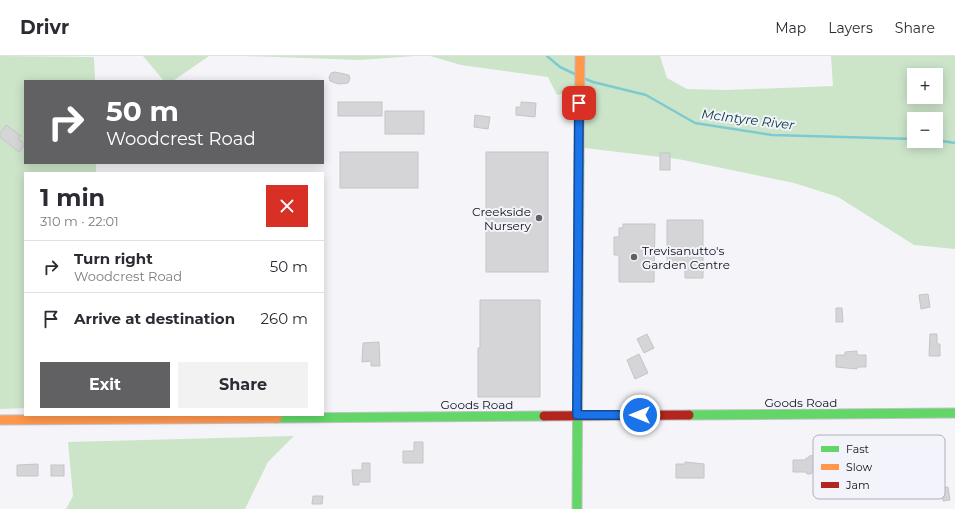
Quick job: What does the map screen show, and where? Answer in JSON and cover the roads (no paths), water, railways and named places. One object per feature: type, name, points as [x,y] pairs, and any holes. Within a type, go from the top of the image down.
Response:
[{"type":"street","points":[[577,509],[580,56]]},
{"type":"street","name":"Goods Road","points":[[0,420],[955,413]]},
{"type":"waterway","name":"McIntyre River","points":[[547,56],[560,67],[577,75]]},
{"type":"waterway","name":"McIntyre River","points":[[583,78],[593,82],[646,95],[695,123],[772,135],[907,139]]},
{"type":"waterway","name":"McIntyre River","points":[[943,141],[955,143]]},
{"type":"place","name":"Creekside Nursery","points":[[539,218]]},
{"type":"place","name":"Trevisanutto's Garden Centre","points":[[634,257]]}]
